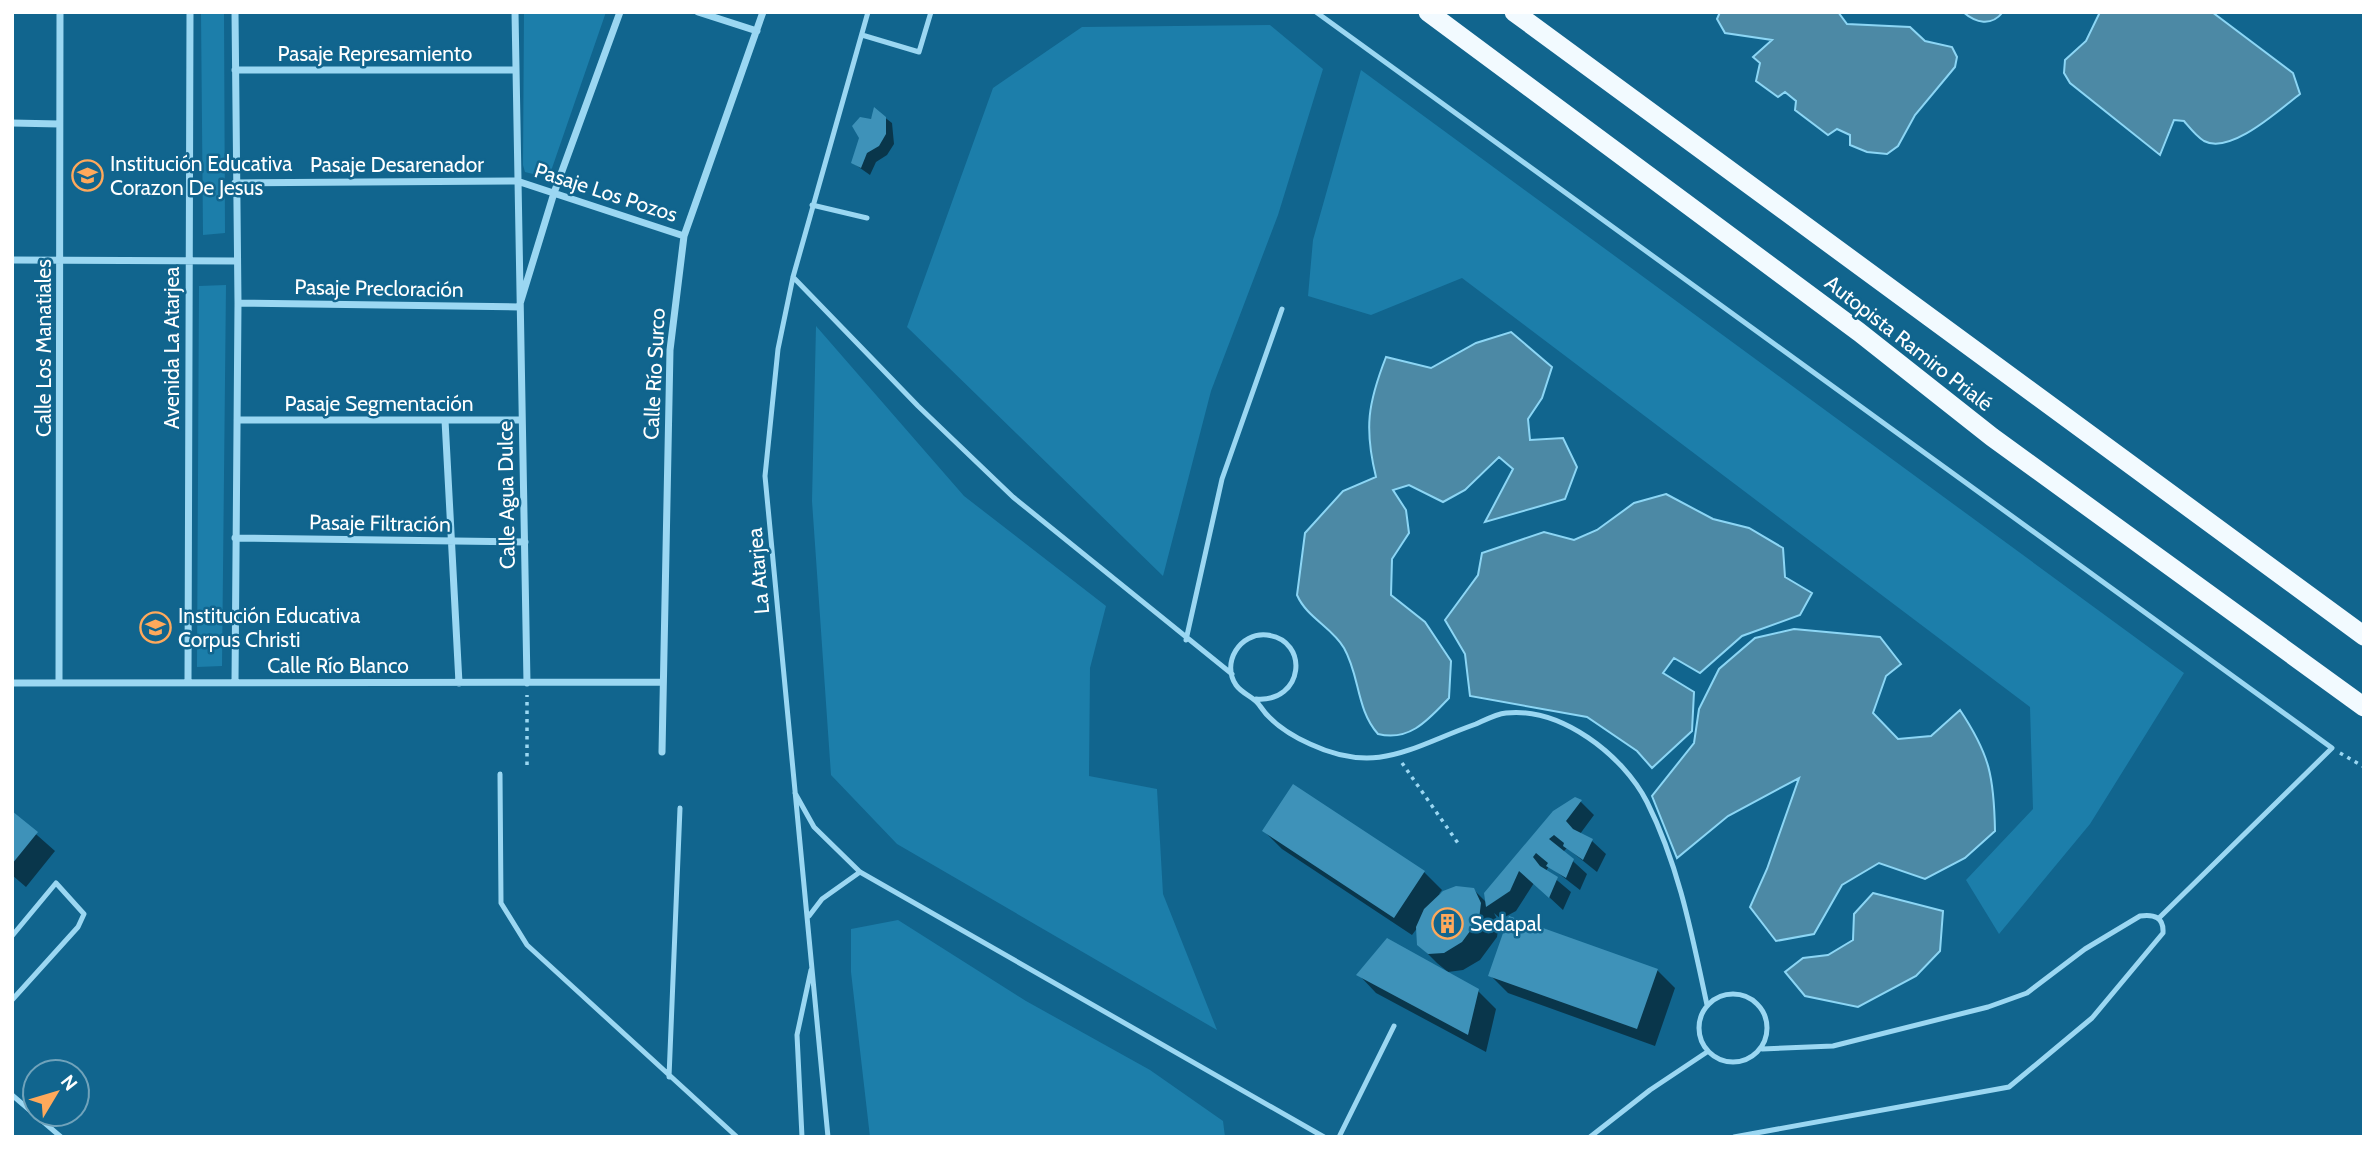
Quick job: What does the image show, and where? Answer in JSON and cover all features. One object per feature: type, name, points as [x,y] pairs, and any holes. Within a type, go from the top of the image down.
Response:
[{"type":"highway","name":"Autopista Ramiro Prialé","points":[[1428,12],[1859,332],[1992,437],[2364,707]]},
{"type":"highway","name":"Autopista Ramiro Prialé","points":[[1514,12],[2364,636]]},
{"type":"street","name":"Calle Los Manatiales","points":[[59,683],[60,12]]},
{"type":"street","name":"Avenida La Atarjea","points":[[188,683],[190,12]]},
{"type":"street","points":[[235,12],[238,303],[235,683]]},
{"type":"street","name":"Calle Agua Dulce","points":[[515,12],[527,683]]},
{"type":"street","name":"Calle Agua Dulce","points":[[519,307],[554,193],[620,12]]},
{"type":"street","points":[[698,12],[757,31]]},
{"type":"street","name":"Calle Río Surco","points":[[662,752],[670,350],[684,236],[763,12]]},
{"type":"street","name":"Pasaje Represamiento","points":[[235,70],[516,71]]},
{"type":"street","points":[[12,123],[59,124]]},
{"type":"street","name":"Pasaje Los Pozos","points":[[517,181],[684,236]]},
{"type":"street","name":"Pasaje Desarenador","points":[[236,183],[517,181]]},
{"type":"street","points":[[12,260],[236,261]]},
{"type":"street","name":"Pasaje Precloración","points":[[238,303],[519,307]]},
{"type":"street","name":"Pasaje Segmentación","points":[[237,420],[522,421]]},
{"type":"street","points":[[445,420],[459,683]]},
{"type":"street","name":"Pasaje Filtración","points":[[235,538],[525,542]]},
{"type":"street","name":"Calle Río Blanco","points":[[12,683],[663,682]]},
{"type":"lane","name":"La Atarjea","points":[[828,1137],[765,476],[778,349],[793,277],[870,12]]},
{"type":"lane","points":[[862,34],[919,52],[931,12]]},
{"type":"lane","points":[[1316,12],[2332,748],[2160,918]]},
{"type":"lane","points":[[813,205],[867,218]]},
{"type":"lane","points":[[793,277],[918,406],[1013,497],[1186,640],[1232,674],[1245,694],[1255,699],[1267,716],[1293,736],[1340,755],[1372,759],[1398,755],[1506,713],[1548,718],[1579,731],[1618,759],[1646,800],[1682,890],[1707,1005],[1698,1028],[1707,1052],[1720,1060],[1735,1063],[1750,1059],[1762,1049],[1768,1035],[1767,1020],[1761,1007],[1749,997],[1734,993],[1720,996],[1707,1005]]},
{"type":"lane","points":[[1186,640],[1222,479],[1282,309]]},
{"type":"lane","points":[[1232,674],[1234,654],[1248,639],[1268,635],[1287,644],[1296,663],[1292,684],[1276,697],[1255,699]]},
{"type":"lane","points":[[500,774],[501,903],[509,919],[527,945],[668,1077],[737,1137]]},
{"type":"lane","points":[[794,790],[814,827],[860,872],[1324,1137]]},
{"type":"lane","points":[[668,1077],[680,808]]},
{"type":"lane","points":[[809,916],[822,899],[860,872]]},
{"type":"lane","points":[[12,936],[56,883],[84,914],[78,927],[12,1000]]},
{"type":"lane","points":[[1734,1137],[2009,1087],[2092,1018],[2163,933],[2164,924],[2160,918],[2140,916],[2085,949],[2028,993],[1988,1007],[1833,1046],[1762,1049]]},
{"type":"lane","points":[[802,1137],[796,1035],[813,963]]},
{"type":"lane","points":[[1339,1137],[1394,1026]]},
{"type":"lane","points":[[1590,1137],[1650,1090],[1707,1052]]},
{"type":"lane","points":[[12,1095],[61,1137]]},
{"type":"path","points":[[527,683],[527,765]]},
{"type":"path","points":[[2332,748],[2364,767]]},
{"type":"path","points":[[1398,755],[1460,846]]},
{"type":"shaded area","points":[[201,12],[224,12],[225,233],[203,235]]},
{"type":"shaded area","points":[[524,12],[606,12],[551,171],[541,176],[525,172],[523,165]]},
{"type":"shaded area","points":[[1720,12],[1838,12],[1847,24],[1910,27],[1925,41],[1952,47],[1957,57],[1955,67],[1915,115],[1898,146],[1887,154],[1867,152],[1850,145],[1850,135],[1837,129],[1828,135],[1795,110],[1796,101],[1785,92],[1778,97],[1756,81],[1760,63],[1753,57],[1772,40],[1725,33],[1717,19]]},
{"type":"shaded area","points":[[1963,12],[2003,12],[1994,20],[1983,22]]},
{"type":"shaded area","points":[[2100,12],[2212,12],[2293,73],[2300,94],[2268,120],[2227,142],[2215,144],[2204,141],[2184,121],[2174,120],[2160,155],[2070,83],[2064,73],[2065,60],[2086,41]]},
{"type":"shaded area","points":[[1270,25],[1323,69],[1278,215],[1211,391],[1163,576],[907,327],[993,88],[1082,27]]},
{"type":"shaded area","points":[[1361,70],[2184,673],[2090,824],[1999,934],[1966,880],[2033,809],[2030,707],[1462,278],[1371,315],[1308,296],[1313,240]]},
{"type":"shaded area","points":[[226,285],[222,666],[197,667],[199,286]]},
{"type":"shaded area","points":[[816,326],[964,496],[1106,606],[1090,668],[1089,776],[1157,789],[1163,894],[1217,1030],[897,844],[831,775],[812,501]]},
{"type":"shaded area","points":[[1511,332],[1552,367],[1542,398],[1528,419],[1530,440],[1563,438],[1577,467],[1565,499],[1485,522],[1513,469],[1499,457],[1465,490],[1443,502],[1409,485],[1393,490],[1406,510],[1409,533],[1392,559],[1391,595],[1425,622],[1451,661],[1449,698],[1426,721],[1409,732],[1389,736],[1378,734],[1366,714],[1344,648],[1307,610],[1297,595],[1305,533],[1343,491],[1376,477],[1370,444],[1370,416],[1375,388],[1386,357],[1431,368],[1476,343]]},
{"type":"shaded area","points":[[1666,494],[1713,519],[1749,528],[1783,548],[1785,577],[1812,593],[1800,615],[1742,636],[1700,673],[1674,658],[1663,673],[1694,692],[1692,731],[1652,768],[1637,751],[1587,717],[1470,696],[1465,654],[1445,620],[1478,575],[1482,553],[1544,532],[1574,540],[1597,530],[1634,503]]},
{"type":"shaded area","points":[[1794,629],[1880,637],[1901,664],[1886,676],[1873,713],[1898,739],[1931,736],[1960,710],[1978,740],[1988,767],[1995,831],[1965,858],[1925,879],[1879,863],[1842,885],[1814,934],[1776,941],[1750,907],[1767,869],[1799,778],[1728,816],[1677,858],[1652,796],[1694,743],[1699,709],[1719,669],[1755,638]]},
{"type":"shaded area","points":[[1873,893],[1943,911],[1940,951],[1916,976],[1858,1007],[1805,996],[1785,972],[1803,958],[1828,955],[1853,940],[1854,914]]},
{"type":"shaded area","points":[[898,920],[1026,1001],[1150,1070],[1223,1121],[1225,1137],[870,1137],[851,972],[851,929]]},
{"type":"building","points":[[874,107],[886,117],[886,134],[879,146],[867,153],[861,168],[851,163],[859,138],[852,126],[860,117],[871,119]]},
{"type":"building","points":[[1293,784],[1425,871],[1394,918],[1262,831]]},
{"type":"building","points":[[1575,797],[1582,800],[1566,821],[1573,829],[1593,839],[1583,860],[1563,846],[1564,843],[1554,835],[1549,839],[1574,859],[1566,878],[1546,866],[1548,863],[1536,853],[1533,857],[1540,866],[1558,877],[1549,898],[1519,871],[1510,891],[1486,907],[1484,893],[1553,811]]},
{"type":"building","points":[[12,811],[38,832],[12,864]]},
{"type":"building","name":"Sedapal","points":[[1456,886],[1474,888],[1481,903],[1479,919],[1462,942],[1444,953],[1428,954],[1417,945],[1416,927],[1424,909],[1443,891]]},
{"type":"building","points":[[1509,916],[1658,969],[1637,1029],[1488,976]]},
{"type":"building","points":[[1387,938],[1479,989],[1468,1035],[1356,975]]},
{"type":"place","name":"Institución Educativa Corazon De Jesus","points":[[87,175]]},
{"type":"place","name":"Institución Educativa Corpus Christi","points":[[155,627]]},
{"type":"place","name":"Sedapal","points":[[1447,923]]}]
